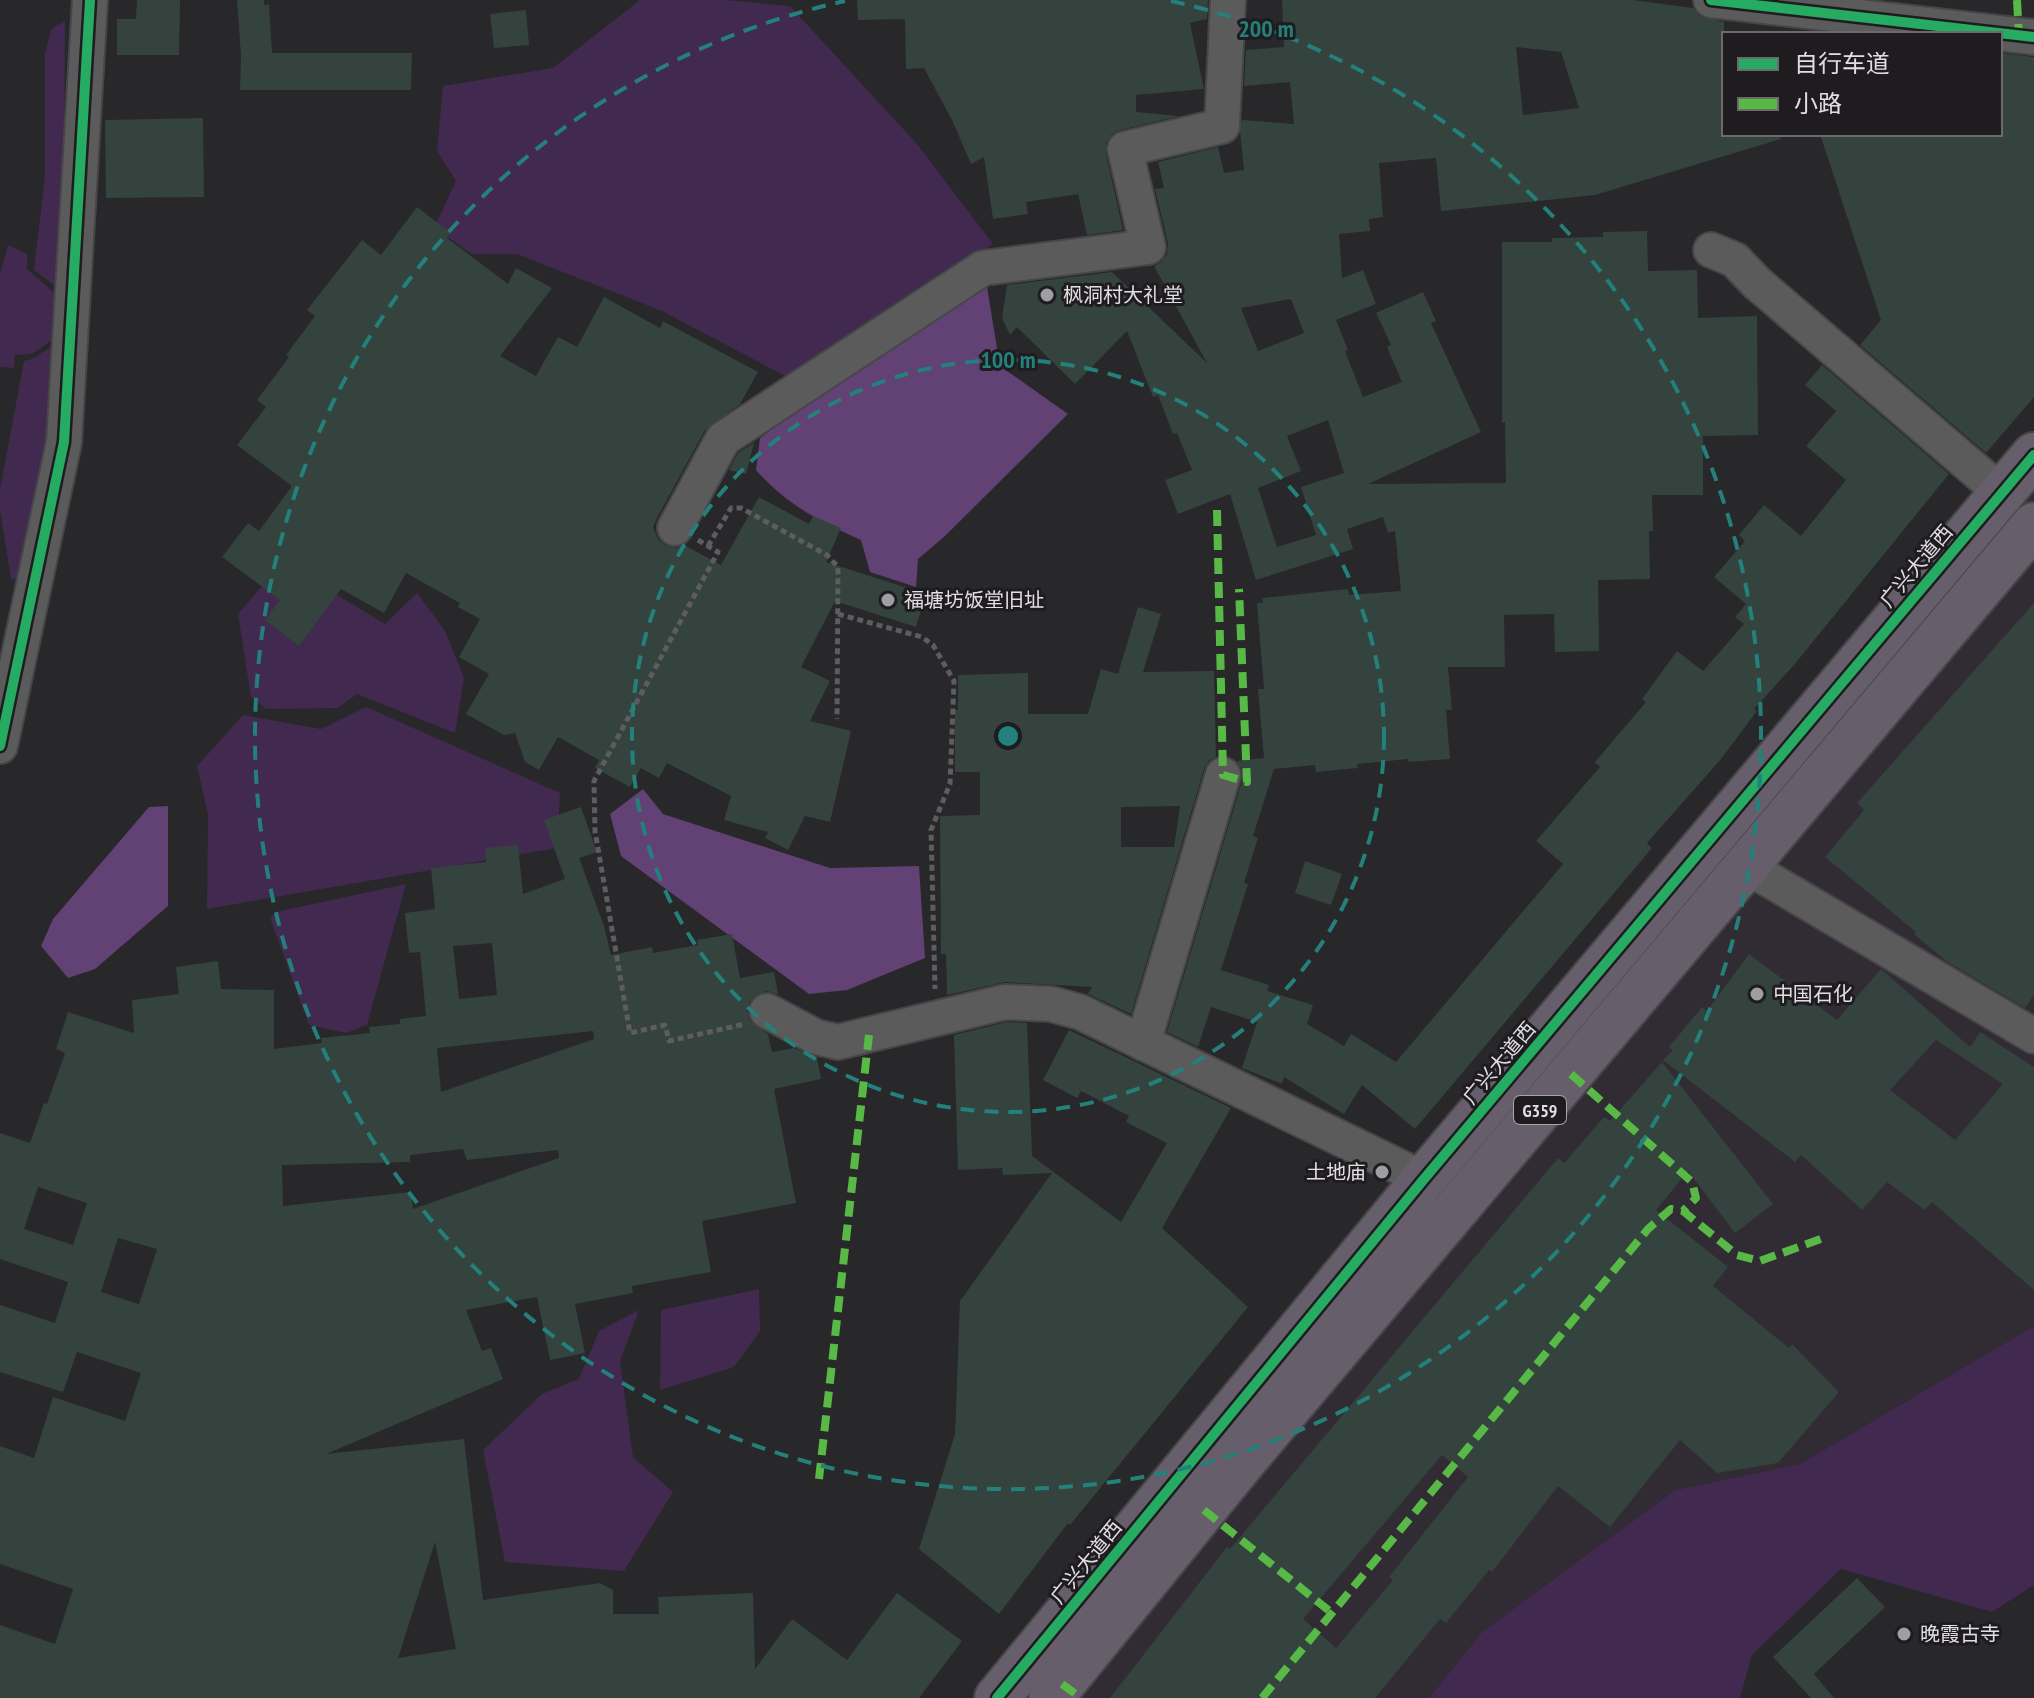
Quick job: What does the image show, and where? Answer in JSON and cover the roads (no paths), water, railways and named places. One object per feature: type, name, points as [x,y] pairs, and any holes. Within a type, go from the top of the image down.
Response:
[{"type":"highway","name":"广兴大道西","points":[[997,1698],[1424,1179],[2034,455]]},
{"type":"highway","name":"G359","points":[[1051,1698],[1242,1463],[2034,525]]},
{"type":"street","points":[[0,746],[64,442],[90,0]]},
{"type":"street","points":[[675,528],[723,439],[983,268],[1148,247],[1125,149],[1222,126],[1228,0]]},
{"type":"street","points":[[1711,0],[1990,32]]},
{"type":"street","points":[[2002,33],[2034,37]]},
{"type":"street","points":[[1711,250],[1735,260],[1757,283],[2002,493]]},
{"type":"street","points":[[1143,1043],[1223,775]]},
{"type":"street","points":[[1746,866],[2034,1036]]},
{"type":"street","points":[[772,1014],[816,1037],[838,1042],[1005,1002],[1051,1004],[1080,1012],[1424,1179]]},
{"type":"place","name":"枫洞村大礼堂","points":[[1047,295]]},
{"type":"place","name":"福塘坊饭堂旧址","points":[[888,600]]},
{"type":"place","name":"中国石化","points":[[1757,994]]},
{"type":"place","name":"土地庙","points":[[1382,1172]]},
{"type":"place","name":"晚霞古寺","points":[[1904,1634]]}]
